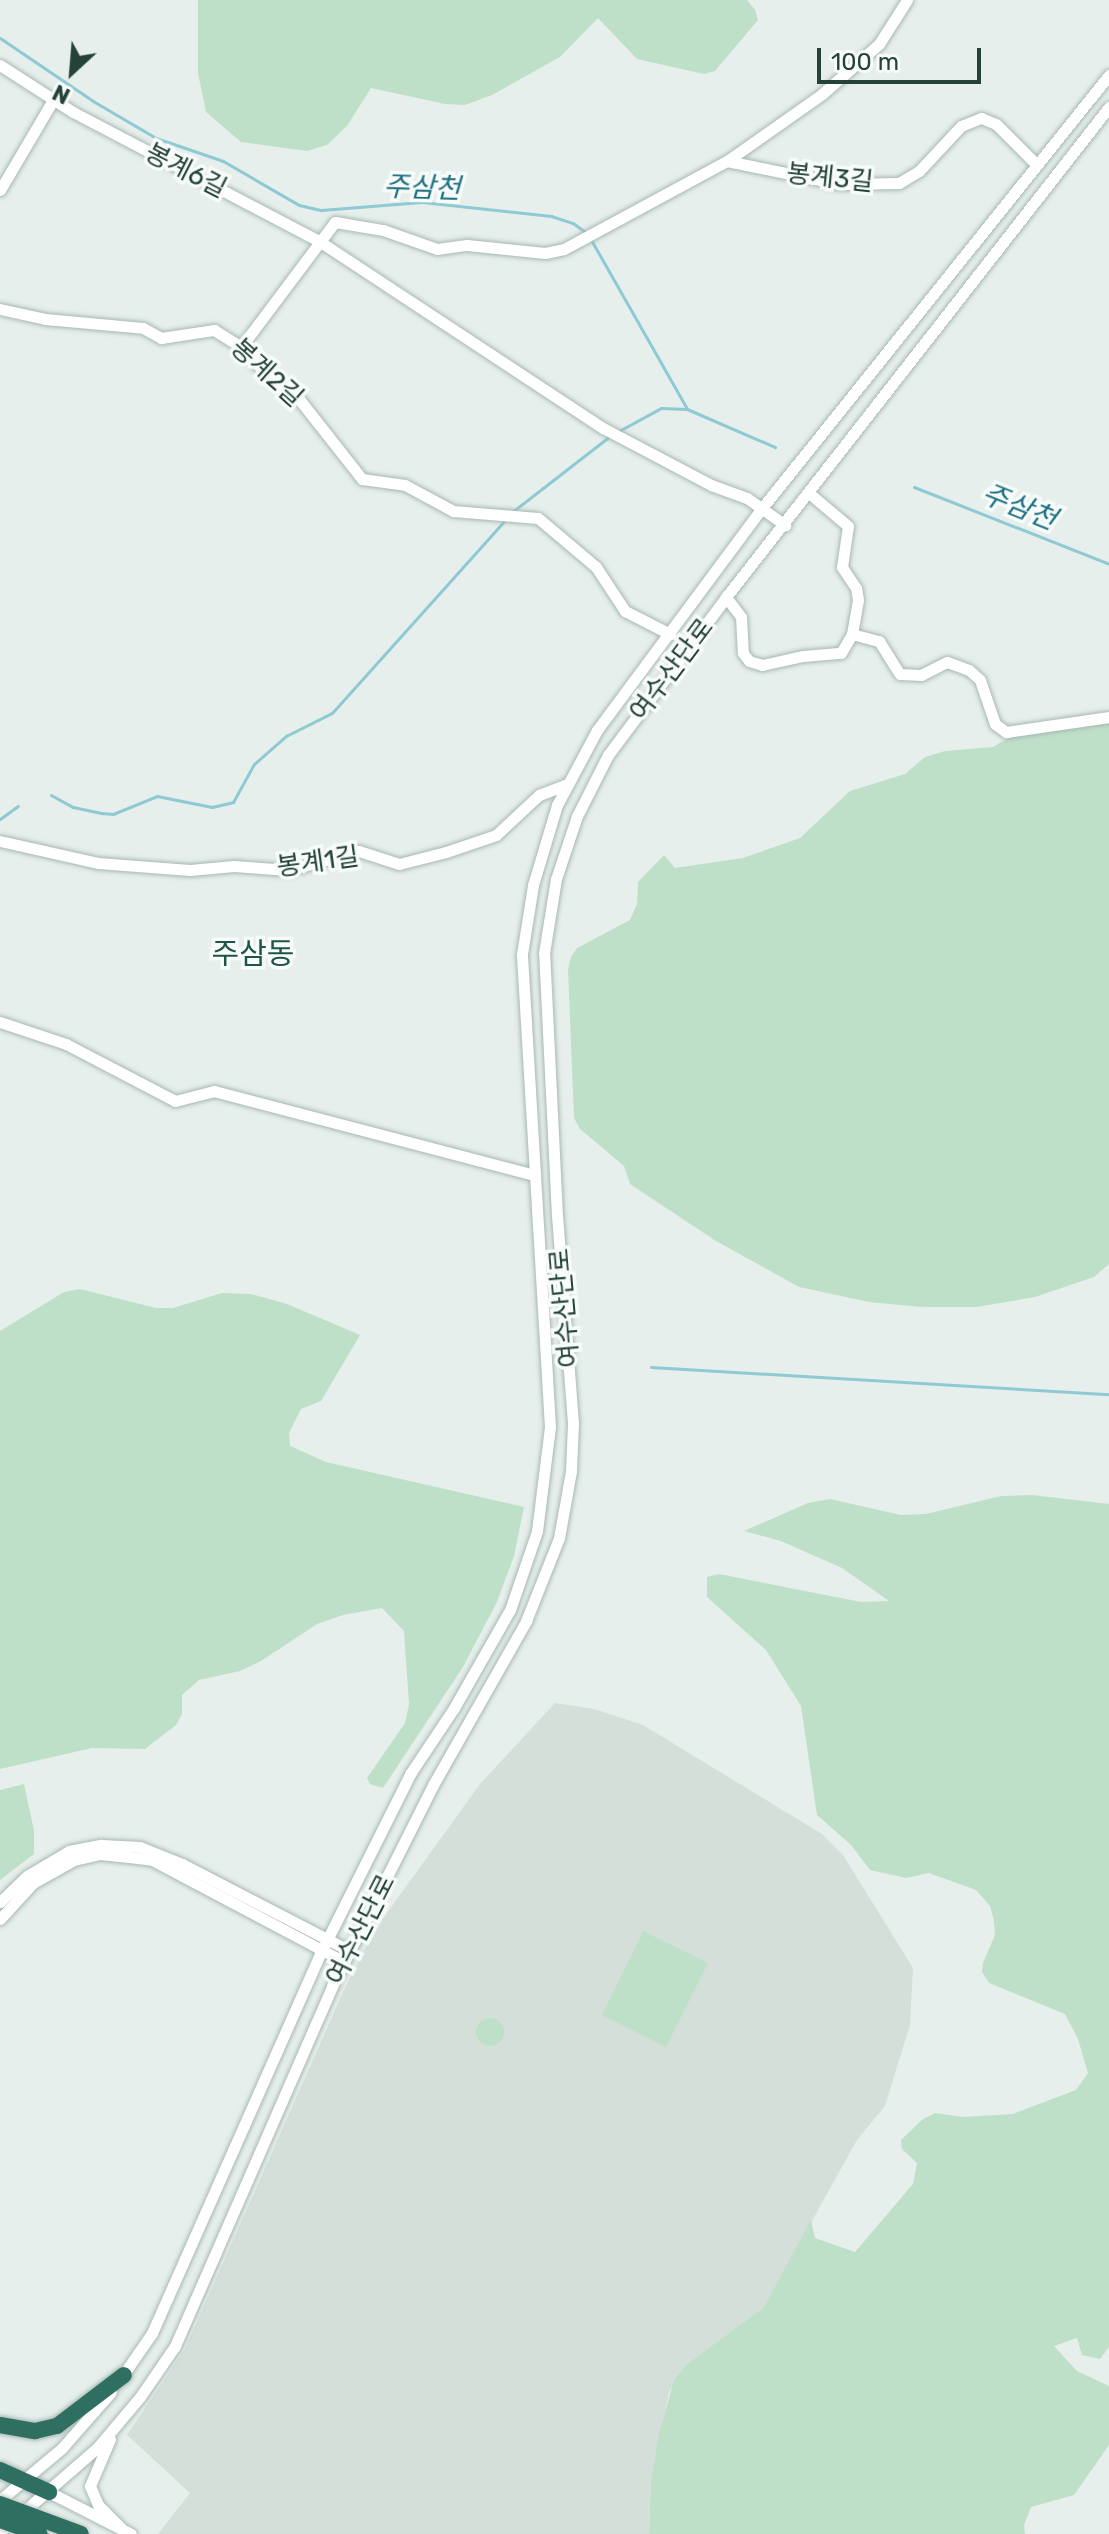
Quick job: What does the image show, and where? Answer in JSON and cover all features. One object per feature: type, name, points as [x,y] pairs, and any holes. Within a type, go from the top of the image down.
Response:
[{"type":"highway","points":[[0,2425],[47,2430],[66,2421],[124,2375]]},
{"type":"highway","points":[[0,2470],[49,2492]]},
{"type":"highway","points":[[0,2502],[81,2534]]},
{"type":"highway","points":[[3,2529],[40,2534]]},
{"type":"street","points":[[241,347],[329,228],[339,221],[383,230],[437,249],[467,245],[545,253],[578,242],[727,161],[822,94],[883,39],[907,0]]},
{"type":"street","name":"봉계6길","points":[[0,65],[53,100],[319,241]]},
{"type":"street","name":"여수산단로","points":[[0,2502],[81,2427],[124,2375],[158,2319],[324,1944],[410,1774],[454,1708],[510,1610],[537,1531],[550,1427],[523,940],[537,866],[567,784],[589,742],[762,508],[1109,75]]},
{"type":"street","points":[[0,190],[53,100]]},
{"type":"street","name":"여수산단로","points":[[3,2529],[49,2492],[115,2429],[175,2346],[348,1956],[433,1785],[526,1621],[559,1538],[571,1471],[573,1423],[557,1216],[544,953],[559,866],[587,794],[608,755],[726,597],[1109,107]]},
{"type":"street","name":"봉계3길","points":[[727,161],[839,184],[899,183],[919,171],[965,123],[981,118],[996,124],[1037,165]]},
{"type":"street","points":[[319,241],[603,428],[762,508],[785,525]]},
{"type":"street","name":"봉계2길","points":[[0,309],[32,317],[143,328],[161,338],[210,329],[241,347],[265,373],[299,399],[362,479],[405,485],[453,511],[526,514],[538,518],[591,562],[625,611],[670,634]]},
{"type":"street","points":[[726,597],[741,617],[744,656],[759,665],[803,656],[837,655],[852,634],[857,592],[841,564],[848,545],[848,526],[809,493]]},
{"type":"street","points":[[852,634],[879,641],[900,674],[921,675],[947,662],[969,670],[980,680],[995,724],[1006,732],[1109,717]]},
{"type":"street","points":[[567,784],[587,794]]},
{"type":"street","name":"봉계1길","points":[[0,841],[98,863],[190,870],[234,866],[288,870],[359,851],[399,864],[496,835],[534,799],[567,784]]},
{"type":"street","points":[[0,1022],[66,1044],[175,1101],[214,1091],[535,1175]]},
{"type":"street","points":[[0,1902],[27,1876],[69,1851],[101,1845],[140,1847],[182,1864],[324,1944]]},
{"type":"street","points":[[0,1919],[33,1883],[51,1871],[74,1860],[100,1854],[129,1857],[152,1860],[348,1956]]},
{"type":"street","points":[[115,2429],[90,2486],[98,2505],[126,2531]]},
{"type":"street","points":[[49,2492],[126,2531]]},
{"type":"shaded area","points":[[555,1703],[594,1709],[643,1725],[822,1834],[843,1855],[913,1968],[910,2025],[885,2106],[857,2140],[764,2307],[687,2364],[669,2392],[651,2481],[649,2534],[158,2534],[190,2493],[127,2435],[185,2349],[344,1990],[374,1931],[480,1784]]},
{"type":"green space","points":[[198,0],[747,0],[758,20],[715,71],[704,74],[637,59],[598,18],[560,57],[492,95],[465,105],[445,104],[371,88],[347,126],[327,145],[307,151],[241,142],[206,112],[198,73]]},
{"type":"green space","points":[[1109,717],[1109,1264],[1094,1277],[1035,1297],[976,1307],[921,1307],[869,1302],[799,1287],[716,1241],[630,1184],[624,1166],[580,1129],[574,1118],[568,969],[571,957],[577,948],[630,920],[637,904],[638,882],[664,855],[675,868],[743,858],[800,838],[850,791],[905,774],[925,757],[945,751],[993,747],[1017,733]]},
{"type":"green space","points":[[80,1289],[156,1308],[173,1308],[222,1293],[251,1294],[287,1304],[360,1335],[321,1401],[301,1409],[289,1433],[290,1446],[326,1462],[524,1507],[514,1556],[497,1602],[463,1667],[383,1788],[370,1784],[367,1778],[405,1723],[409,1704],[404,1631],[382,1608],[343,1615],[317,1624],[261,1661],[240,1671],[199,1680],[182,1695],[182,1714],[176,1725],[145,1749],[92,1748],[0,1769],[0,1331],[64,1292]]},
{"type":"green space","points":[[1032,1495],[1109,1504],[1109,2347],[1100,2359],[1082,2355],[1077,2338],[1054,2346],[1077,2371],[1109,2386],[1109,2445],[1074,2495],[1031,2507],[1024,2525],[1025,2534],[649,2534],[651,2481],[659,2434],[674,2380],[687,2364],[764,2307],[811,2220],[815,2238],[855,2252],[913,2184],[917,2163],[902,2149],[901,2140],[923,2119],[935,2113],[963,2117],[1013,2114],[1076,2090],[1088,2073],[1078,2039],[1065,2014],[989,1983],[982,1972],[995,1935],[994,1921],[990,1906],[976,1890],[929,1873],[906,1878],[870,1870],[851,1845],[817,1815],[801,1706],[766,1650],[707,1597],[707,1577],[719,1574],[861,1602],[889,1601],[842,1568],[781,1541],[744,1531],[808,1503],[830,1499],[901,1515],[926,1514],[1001,1496]]},
{"type":"green space","points":[[24,1784],[34,1831],[34,1854],[0,1880],[0,1790]]},
{"type":"green space","points":[[643,1931],[708,1963],[666,2047],[602,2015]]},
{"type":"green space","points":[[490,2018],[500,2022],[504,2032],[500,2042],[490,2046],[480,2042],[476,2032],[480,2022]]},
{"type":"waterway","name":"주삼천","points":[[0,38],[93,101],[156,138],[223,161],[299,205],[321,210],[422,202],[551,216],[573,223],[585,232]]},
{"type":"waterway","name":"주삼천","points":[[590,238],[687,409],[775,447]]},
{"type":"waterway","points":[[617,432],[661,408],[687,409]]},
{"type":"waterway","points":[[512,512],[610,436]]},
{"type":"waterway","name":"주삼천","points":[[914,487],[1109,564]]},
{"type":"waterway","points":[[51,795],[73,807],[113,814],[157,796],[212,807],[233,802],[254,764],[286,736],[332,713],[507,518]]},
{"type":"waterway","points":[[0,819],[18,806]]},
{"type":"waterway","points":[[651,1367],[1109,1394]]},
{"type":"district","name":"주삼동","points":[[253,954]]}]
